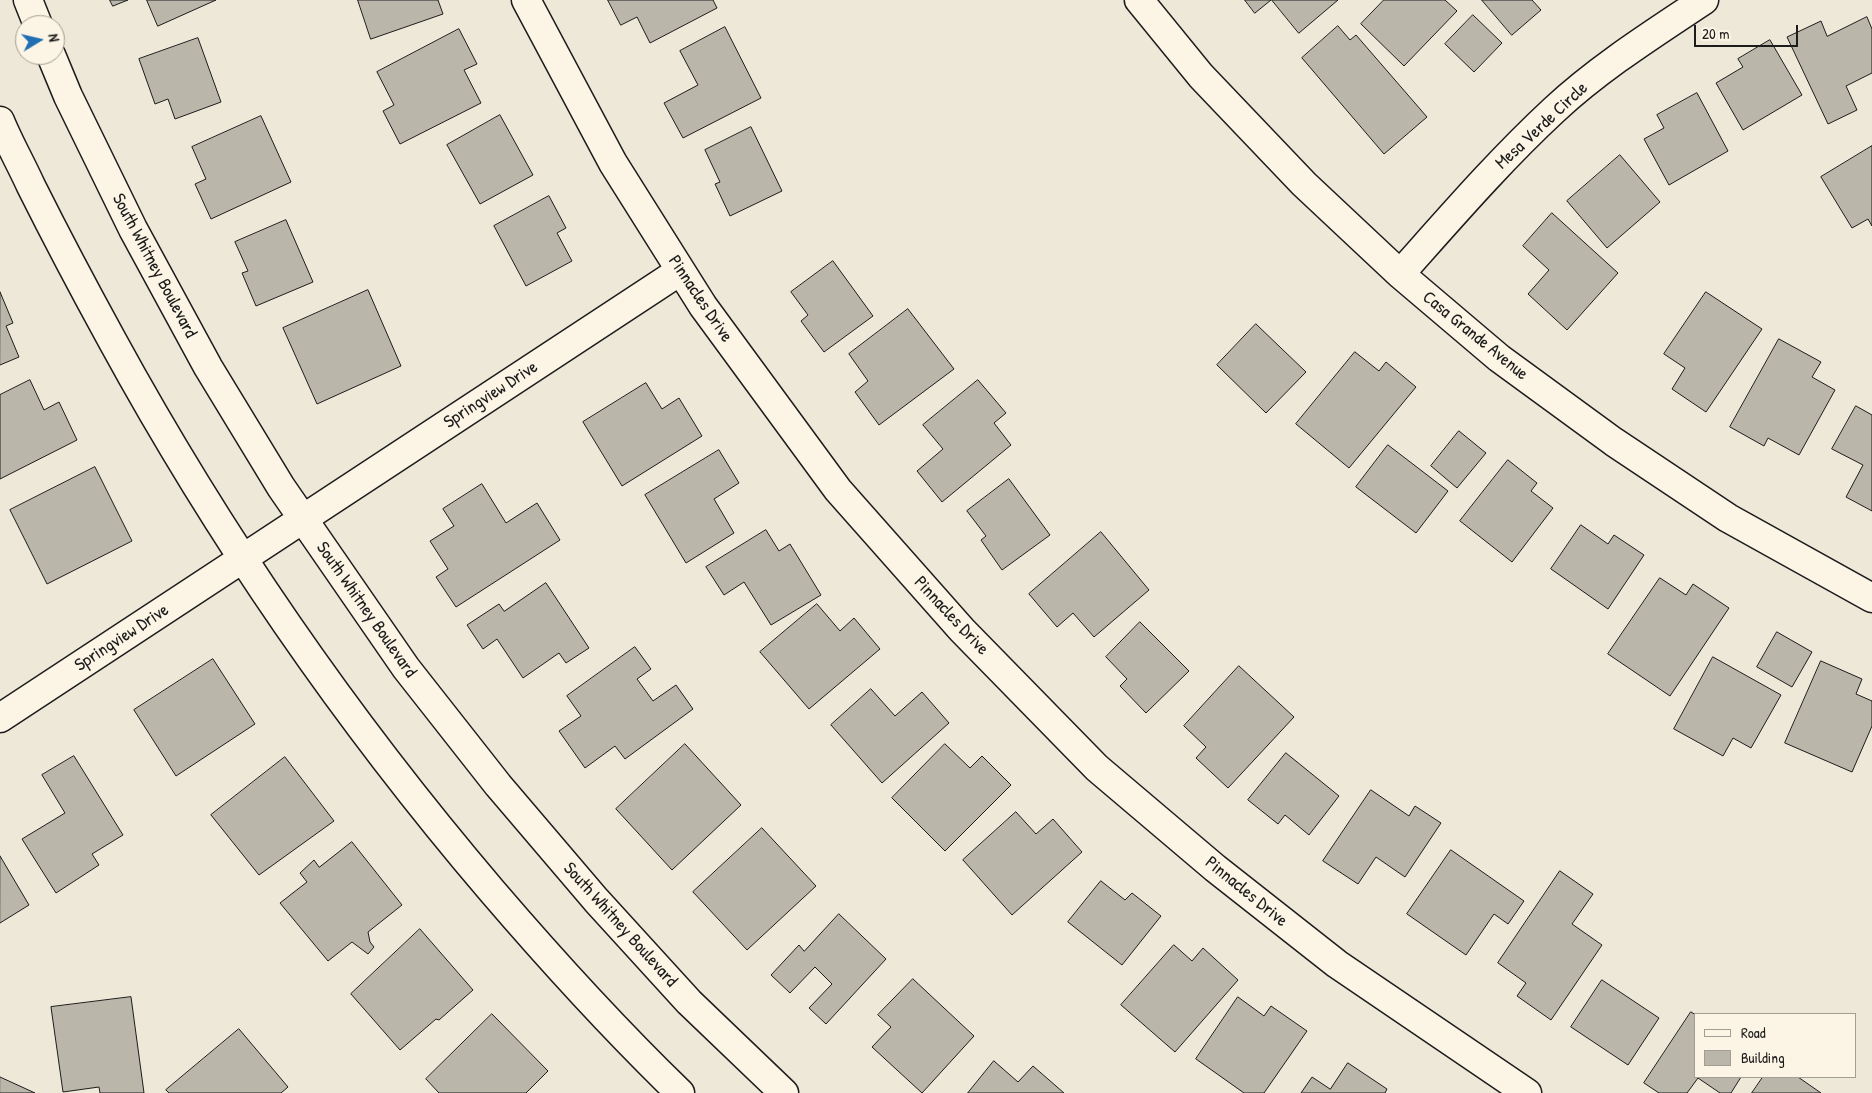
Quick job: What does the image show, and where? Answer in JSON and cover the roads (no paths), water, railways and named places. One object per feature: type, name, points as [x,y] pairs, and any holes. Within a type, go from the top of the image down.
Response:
[{"type":"street","points":[[28,0],[34,15]]},
{"type":"street","name":"Pinnacles Drive","points":[[526,0],[614,163],[703,306],[838,490],[962,630],[1097,768],[1215,868],[1337,964],[1527,1093]]},
{"type":"street","name":"Casa Grande Avenue","points":[[1139,0],[1208,83],[1304,184],[1400,274],[1499,358],[1614,442],[1728,518],[1872,598]]},
{"type":"street","name":"Mesa Verde Circle","points":[[1400,274],[1476,189],[1555,110],[1627,51],[1704,0]]},
{"type":"street","name":"South Whitney Boulevard","points":[[55,65],[68,96],[133,229],[208,367],[281,487],[406,668],[498,785],[596,900],[689,1002],[784,1093]]},
{"type":"street","points":[[0,121],[70,263],[142,396],[244,559],[348,712],[442,833],[546,955],[638,1053],[680,1093]]},
{"type":"street","name":"Springview Drive","points":[[0,718],[680,271]]}]
